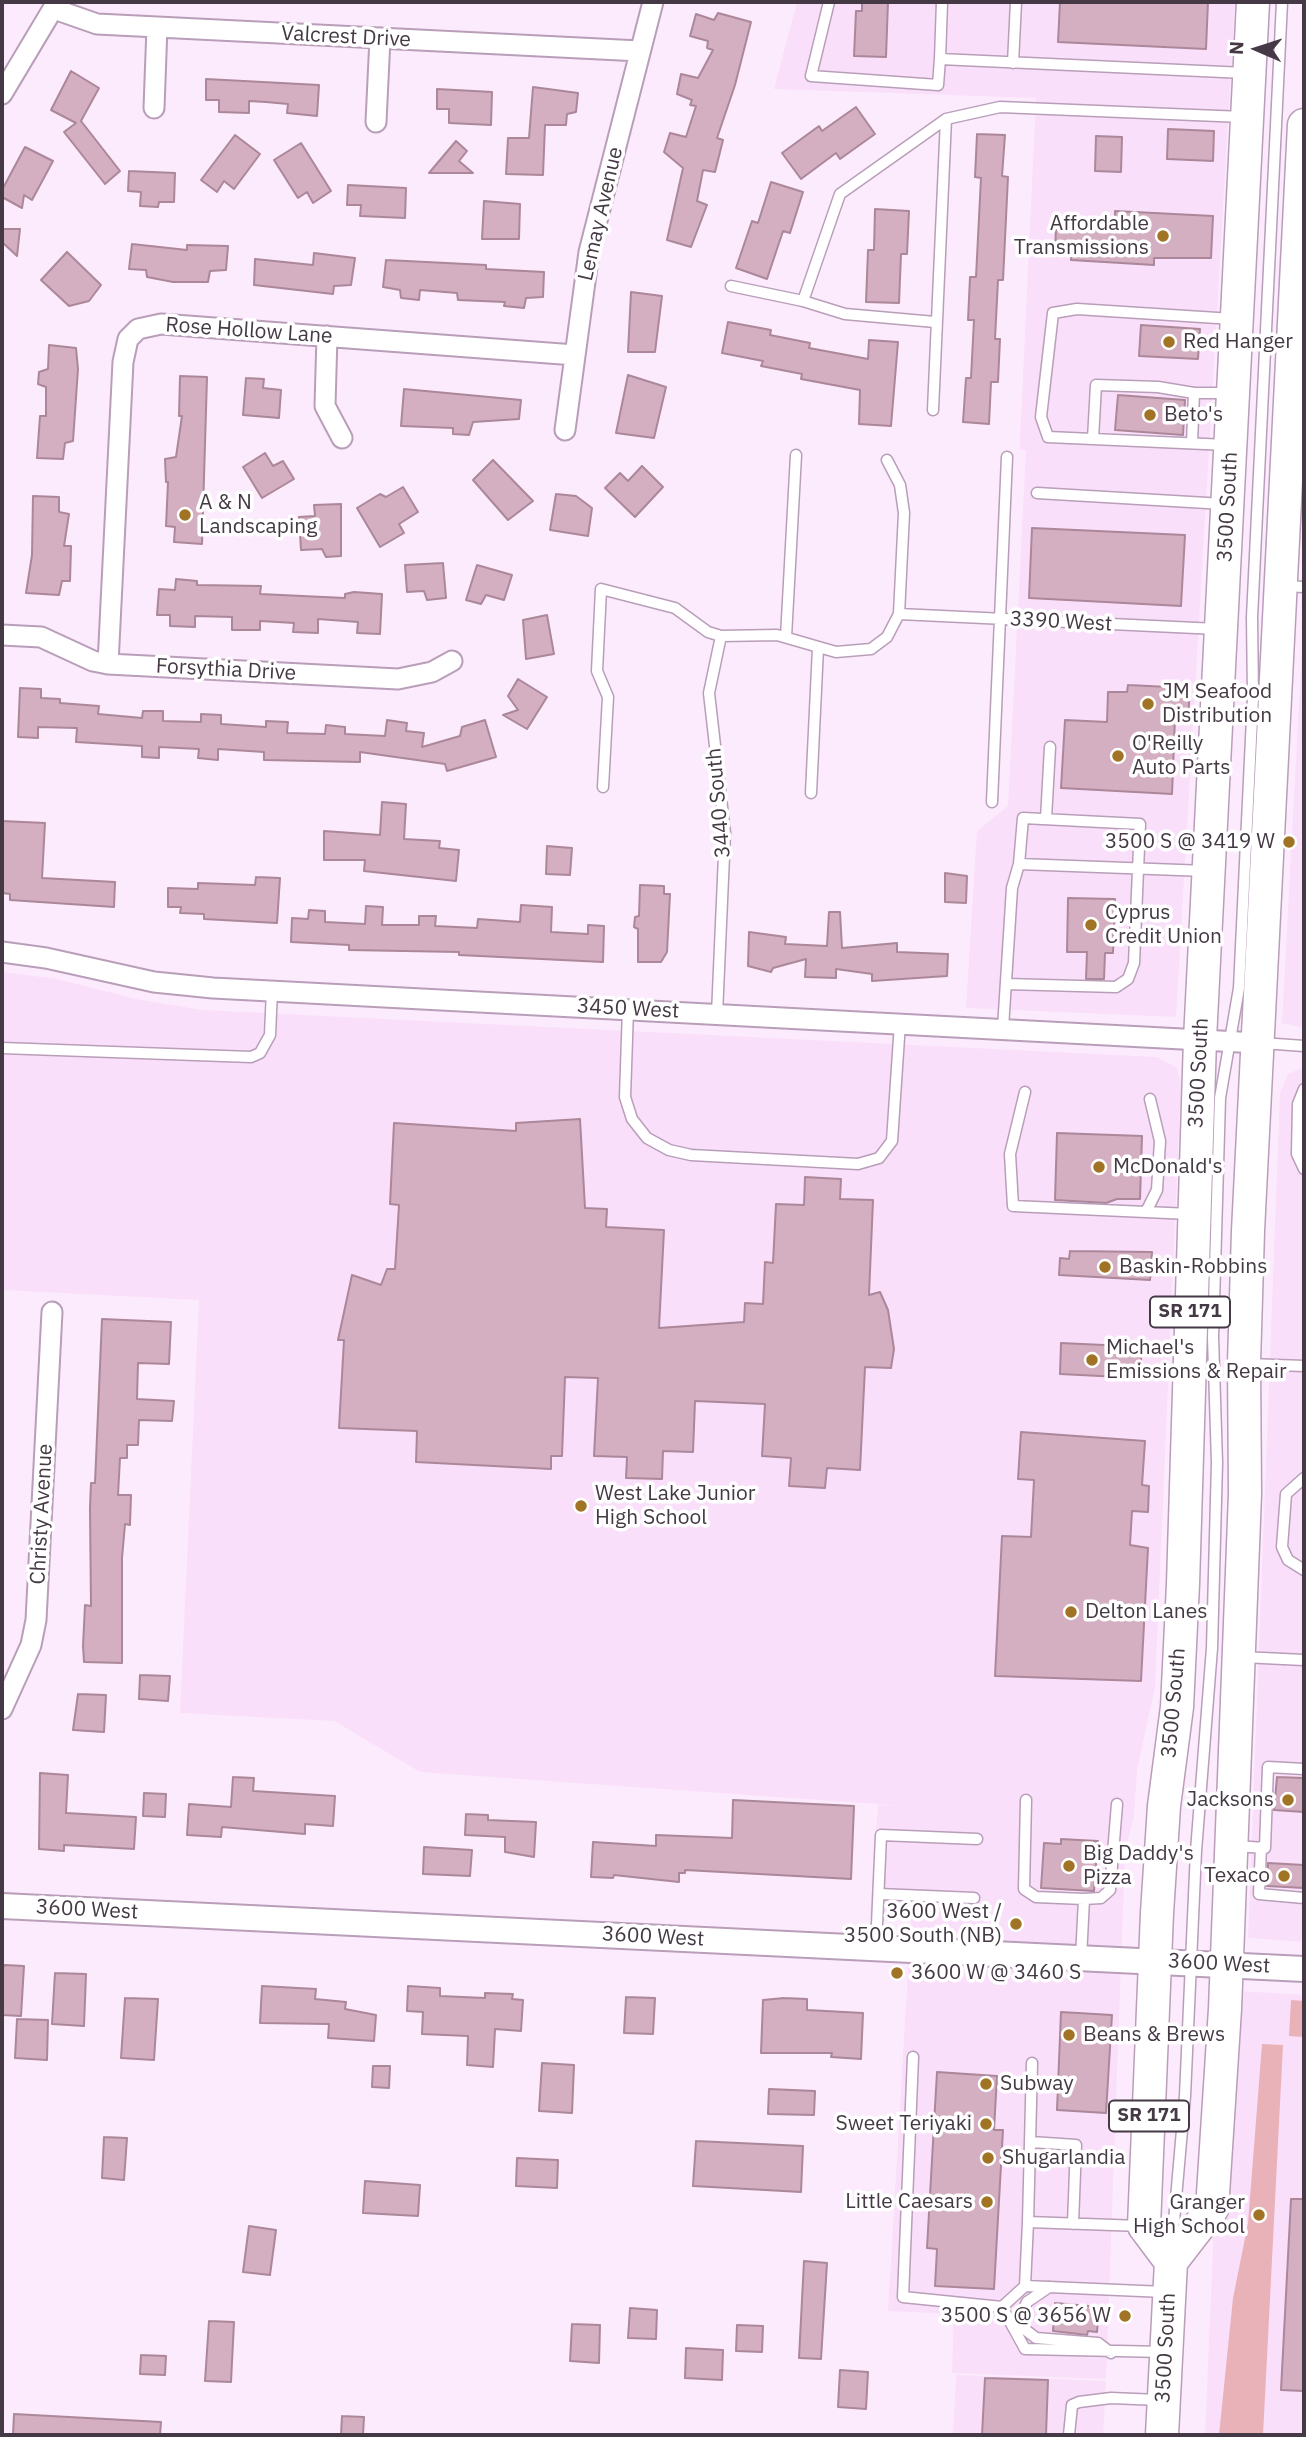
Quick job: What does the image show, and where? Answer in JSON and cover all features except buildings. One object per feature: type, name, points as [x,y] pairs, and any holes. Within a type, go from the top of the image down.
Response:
[{"type":"main road","name":"3500 South","points":[[1162,2435],[1170,2277],[1212,2209],[1226,1965],[1245,1494],[1244,1363],[1229,1041],[1209,871],[1253,2]]},
{"type":"main road","name":"3500 South","points":[[1170,2277],[1144,2226],[1163,1819],[1177,1707],[1183,1598],[1194,1214],[1229,1041],[1294,587],[1304,125]]},
{"type":"street","name":"Lemay Avenue","points":[[565,429],[589,252],[653,2]]},
{"type":"street","name":"Valcrest Drive","points":[[56,5],[90,23],[640,51]]},
{"type":"street","points":[[2,94],[56,5]]},
{"type":"street","points":[[154,108],[157,27]]},
{"type":"street","points":[[376,122],[380,38]]},
{"type":"street","name":"Rose Hollow Lane","points":[[108,664],[123,362],[128,339],[145,325],[161,324],[575,355]]},
{"type":"street","points":[[327,336],[325,406],[342,438]]},
{"type":"street","name":"Forsythia Drive","points":[[2,635],[41,637],[93,661],[108,664],[398,678],[432,672],[452,661]]},
{"type":"street","name":"3450 West","points":[[2,952],[46,958],[154,982],[213,988],[1229,1041]]},
{"type":"street","name":"Christy Avenue","points":[[2,1709],[31,1645],[36,1620],[52,1312]]},
{"type":"street","name":"3600 West","points":[[2,1906],[1304,1969]]},
{"type":"lane","points":[[829,2],[811,76],[938,85],[942,2]]},
{"type":"lane","points":[[1013,63],[1016,2]]},
{"type":"lane","points":[[913,2057],[903,2297],[1002,2307],[1025,2286],[1170,2277],[1185,2096],[1216,1555],[1217,1463],[1213,1382],[1220,1098],[1239,988],[1253,697],[1252,617],[1282,2]]},
{"type":"lane","points":[[940,59],[1249,73]]},
{"type":"lane","points":[[803,301],[840,194],[946,119],[1000,107],[1247,117]]},
{"type":"lane","points":[[933,410],[946,119]]},
{"type":"lane","points":[[731,286],[803,301],[845,314],[935,321]]},
{"type":"lane","points":[[1231,445],[1048,437],[1041,417],[1053,313],[1077,309],[1237,319]]},
{"type":"lane","points":[[1093,439],[1096,385],[1158,387],[1194,393],[1233,393]]},
{"type":"lane","points":[[1192,443],[1194,393]]},
{"type":"lane","points":[[786,637],[796,455]]},
{"type":"lane","points":[[992,802],[1007,457]]},
{"type":"lane","points":[[603,787],[608,696],[597,671],[601,589],[674,608],[708,632],[721,636],[746,638],[768,634],[848,653],[870,649],[887,638],[899,614],[904,513],[900,485],[887,460]]},
{"type":"lane","points":[[1037,493],[1228,504]]},
{"type":"lane","name":"3390 West","points":[[899,614],[1222,629]]},
{"type":"lane","name":"3440 South","points":[[717,1014],[726,833],[709,693],[721,636]]},
{"type":"lane","points":[[811,793],[818,648]]},
{"type":"lane","points":[[1046,819],[1050,747]]},
{"type":"lane","points":[[1003,1028],[1012,888],[1019,864],[1023,818],[1140,824],[1134,963],[1128,979],[1116,987],[1006,984]]},
{"type":"lane","points":[[1019,864],[1209,871]]},
{"type":"lane","points":[[2,1048],[251,1056],[260,1053],[270,1035],[272,990]]},
{"type":"lane","points":[[628,1009],[624,1087],[629,1111],[648,1138],[669,1150],[691,1155],[866,1164],[879,1158],[889,1148],[895,1110],[900,1023]]},
{"type":"lane","points":[[1229,1041],[1304,1046]]},
{"type":"lane","points":[[1304,1089],[1297,1104],[1297,1154],[1304,1169]]},
{"type":"lane","points":[[1025,1092],[1010,1154],[1013,1206],[1194,1214]]},
{"type":"lane","points":[[1146,1212],[1157,1190],[1160,1141],[1150,1099]]},
{"type":"lane","points":[[1244,1363],[1304,1366]]},
{"type":"lane","points":[[1304,1478],[1286,1494],[1282,1547],[1288,1560],[1304,1570]]},
{"type":"lane","points":[[1238,1656],[1304,1660]]},
{"type":"lane","points":[[1304,1769],[1268,1767],[1259,1894],[1304,1898]]},
{"type":"lane","points":[[1026,1800],[1024,1889],[1036,1896],[1084,1899],[1101,1898],[1110,1890],[1117,1804]]},
{"type":"lane","points":[[876,1948],[881,1835],[977,1839]]},
{"type":"lane","points":[[1229,1846],[1263,1847]]},
{"type":"lane","points":[[879,1894],[974,1898]]},
{"type":"lane","points":[[1081,1958],[1084,1899]]},
{"type":"lane","points":[[1025,2286],[1032,2063]]},
{"type":"lane","points":[[1031,2142],[1076,2145],[1073,2224]]},
{"type":"lane","points":[[1028,2222],[1144,2226]]},
{"type":"lane","points":[[1049,2286],[1027,2302],[1021,2315],[1023,2328],[1036,2338],[1098,2343],[1111,2353]]},
{"type":"lane","points":[[1002,2307],[1025,2349],[1111,2353],[1166,2352]]},
{"type":"lane","points":[[1069,2435],[1072,2405],[1079,2402],[1111,2398],[1163,2400]]},
{"type":"shaded area","points":[[797,2],[1235,2],[1176,1017],[966,1008],[977,831],[1008,806],[1026,450],[1020,449],[1020,441],[1036,98],[774,89]]},
{"type":"shaded area","points":[[1304,609],[1304,1028],[1282,1023]]},
{"type":"shaded area","name":"West Lake Junior High School","points":[[2,972],[57,979],[136,999],[202,1010],[1157,1057],[1177,1068],[1181,1083],[1155,1687],[1137,1770],[1134,1816],[1125,1853],[1106,2379],[952,2373],[954,2314],[888,2311],[911,1920],[870,1916],[878,1805],[905,1806],[420,1772],[334,1721],[180,1713],[199,1300],[2,1290]]},
{"type":"shaded area","points":[[1304,1067],[1304,1942],[1248,1938],[1280,1093],[1288,1074]]},
{"type":"shaded area","name":"Granger High School","points":[[1224,1990],[1304,1995],[1304,2435],[1205,2435]]},
{"type":"shaded area","points":[[1291,2000],[1304,2001],[1304,2037],[1289,2036]]},
{"type":"shaded area","points":[[1262,2044],[1283,2045],[1263,2435],[1219,2435],[1233,2298],[1248,2223]]},
{"type":"shaded area","points":[[956,2375],[1106,2381],[1103,2435],[953,2435]]},
{"type":"place","name":"Affordable Transmissions","points":[[1163,236]]},
{"type":"place","name":"Red Hanger","points":[[1169,342]]},
{"type":"place","name":"Beto's","points":[[1150,415]]},
{"type":"place","name":"A & N Landscaping","points":[[185,515]]},
{"type":"place","name":"JM Seafood Distribution","points":[[1148,704]]},
{"type":"place","name":"O'Reilly Auto Parts","points":[[1118,756]]},
{"type":"place","name":"3500 S @ 3419 W","points":[[1289,842]]},
{"type":"place","name":"Cyprus Credit Union","points":[[1091,925]]},
{"type":"place","name":"McDonald's","points":[[1099,1167]]},
{"type":"place","name":"Baskin-Robbins","points":[[1105,1267]]},
{"type":"place","name":"Michael's Emissions & Repair","points":[[1092,1360]]},
{"type":"place","name":"West Lake Junior High School","points":[[581,1506]]},
{"type":"place","name":"Delton Lanes","points":[[1071,1612]]},
{"type":"place","name":"Jacksons","points":[[1288,1800]]},
{"type":"place","name":"Big Daddy's Pizza","points":[[1069,1866]]},
{"type":"place","name":"Texaco","points":[[1284,1876]]},
{"type":"place","name":"3600 West / 3500 South (NB)","points":[[1016,1924]]},
{"type":"place","name":"3600 W @ 3460 S","points":[[897,1973]]},
{"type":"place","name":"Beans & Brews","points":[[1069,2035]]},
{"type":"place","name":"Subway","points":[[986,2084]]},
{"type":"place","name":"Sweet Teriyaki","points":[[986,2124]]},
{"type":"place","name":"Shugarlandia","points":[[988,2158]]},
{"type":"place","name":"Little Caesars","points":[[987,2202]]},
{"type":"place","name":"Granger High School","points":[[1259,2215]]},
{"type":"place","name":"3500 S @ 3656 W","points":[[1125,2316]]}]
